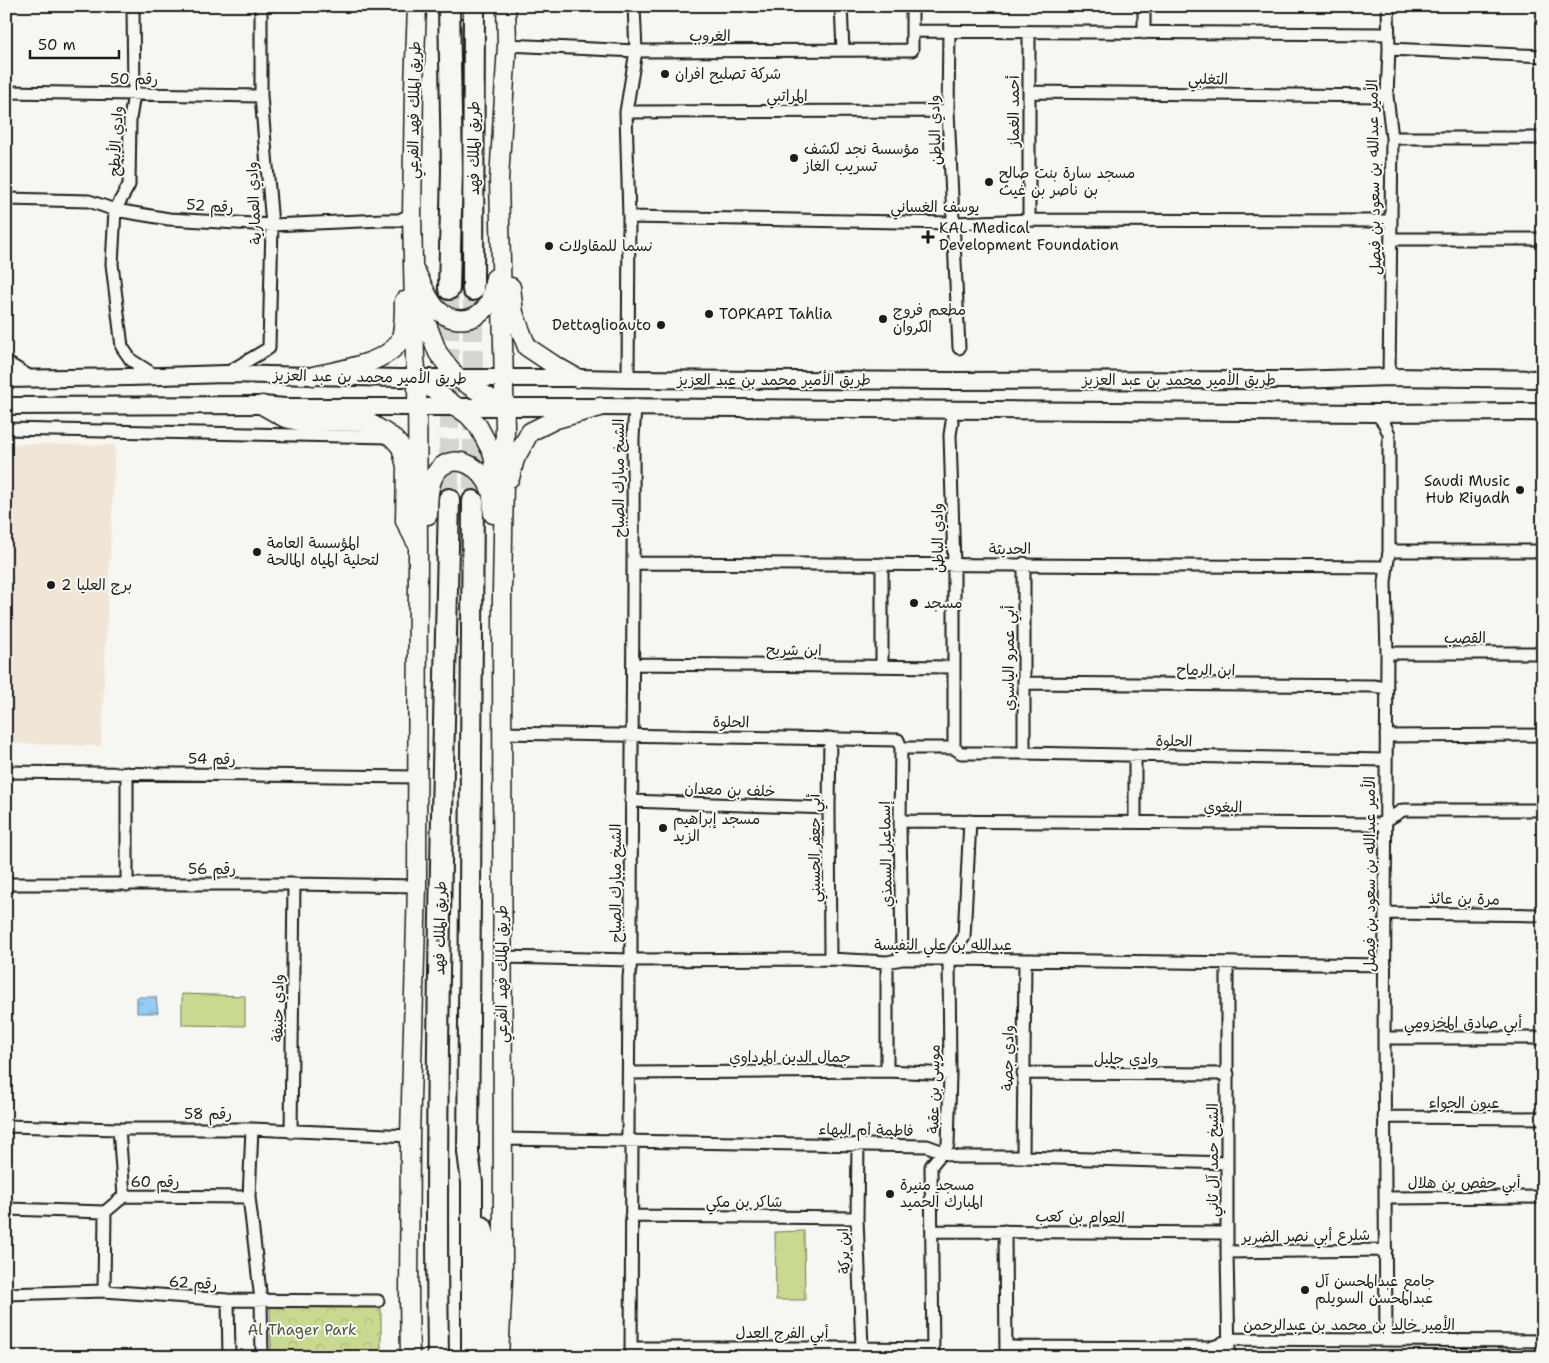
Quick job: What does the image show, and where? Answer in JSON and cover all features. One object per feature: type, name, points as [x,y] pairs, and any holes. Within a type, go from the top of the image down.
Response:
[{"type":"highway","name":"طريق الملك فهد","points":[[449,6],[452,170],[449,289]]},
{"type":"highway","name":"طريق الملك فهد","points":[[473,290],[474,6]]},
{"type":"highway","name":"طريق الملك فهد","points":[[438,1357],[436,1257],[437,1029],[449,499]]},
{"type":"highway","name":"طريق الملك فهد","points":[[472,1357],[472,1183],[468,1152],[473,501]]},
{"type":"highway","points":[[472,1183],[484,1235],[489,1299],[489,1357]]},
{"type":"highway","points":[[426,1357],[428,1311],[436,1257]]},
{"type":"main road","name":"طريق الملك فهد الفرعي","points":[[412,214],[417,6]]},
{"type":"main road","points":[[502,591],[505,427],[499,180],[507,45],[506,6]]},
{"type":"main road","points":[[414,268],[429,299],[442,313],[453,319],[465,320],[478,316],[489,303],[495,278],[495,248],[491,219],[499,180]]},
{"type":"main road","points":[[499,180],[514,313],[521,334],[527,347],[577,378]]},
{"type":"main road","points":[[410,1357],[410,1136],[417,886],[418,620],[417,378],[412,214]]},
{"type":"main road","points":[[313,376],[370,362],[393,349],[401,339],[405,276],[412,214]]},
{"type":"main road","points":[[414,268],[421,309],[438,354],[457,378],[504,408]]},
{"type":"main road","name":"طريق الأمير محمد بن عبد العزيز","points":[[6,379],[225,374],[417,378],[951,381],[1296,380],[1389,377],[1543,379]]},
{"type":"main road","points":[[417,378],[468,416],[478,426],[493,454],[502,591]]},
{"type":"main road","points":[[262,405],[285,418],[299,421],[368,422],[392,437],[401,447],[406,466],[406,521],[418,547]]},
{"type":"main road","name":"طريق الأمير محمد بن عبد العزيز","points":[[6,406],[262,405],[285,407],[417,408],[600,407],[1376,413],[1543,412]]},
{"type":"main road","points":[[502,591],[510,478],[515,459],[530,432],[556,419],[600,407]]},
{"type":"main road","points":[[418,620],[426,587],[430,488],[438,470],[454,462],[467,464],[477,469],[485,477],[492,491],[494,547],[502,591]]},
{"type":"main road","name":"طريق الملك فهد الفرعي","points":[[499,1357],[503,1281],[502,591]]},
{"type":"street","name":"وادي الأبطح","points":[[133,6],[134,94],[130,119],[128,185],[115,210],[112,264],[122,347],[131,360],[157,377]]},
{"type":"street","name":"وادي العمارية","points":[[225,374],[269,348],[272,225],[261,96],[261,6]]},
{"type":"street","points":[[628,379],[629,217],[626,112],[636,51],[634,6]]},
{"type":"street","points":[[841,6],[843,50]]},
{"type":"street","points":[[912,6],[912,31],[1389,34]]},
{"type":"street","points":[[1144,6],[1144,32]]},
{"type":"street","name":"الأمير عبدالله بن سعود بن فيصل","points":[[1388,6],[1387,96],[1392,138],[1389,377]]},
{"type":"street","name":"الغروب","points":[[507,45],[636,51],[912,50],[912,31]]},
{"type":"street","name":"وادي الباطن","points":[[949,32],[948,111],[959,348]]},
{"type":"street","name":"أحمد الغماز","points":[[1029,33],[1029,220]]},
{"type":"street","points":[[1389,49],[1543,56]]},
{"type":"street","name":"رقم 50","points":[[6,92],[261,96]]},
{"type":"street","name":"التغلبي","points":[[1029,92],[1387,96]]},
{"type":"street","name":"المراتبي","points":[[626,112],[948,111]]},
{"type":"street","points":[[1392,138],[1543,138]]},
{"type":"street","name":"رقم 52","points":[[6,199],[89,201],[115,210],[169,219],[272,225],[399,220],[412,214]]},
{"type":"street","name":"يوسف الغساني","points":[[629,217],[953,223],[1029,220],[1392,221]]},
{"type":"street","points":[[1391,239],[1543,239]]},
{"type":"street","points":[[6,362],[33,379]]},
{"type":"street","name":"الشيخ مبارك الصباح","points":[[631,1352],[632,1141],[628,1136],[634,563],[633,438],[635,408]]},
{"type":"street","name":"وادي الباطن","points":[[950,409],[952,422],[950,436],[957,750]]},
{"type":"street","name":"الأمير عبدالله بن سعود بن فيصل","points":[[1376,413],[1384,423],[1389,434],[1389,551],[1385,582],[1387,652],[1384,1038],[1386,1339]]},
{"type":"street","points":[[6,429],[392,437]]},
{"type":"street","points":[[1389,551],[1543,551]]},
{"type":"street","name":"الحديثة","points":[[634,563],[954,565],[1024,563],[1386,566]]},
{"type":"street","name":"أبي عمرو الياسري","points":[[1024,563],[1024,753]]},
{"type":"street","points":[[882,564],[882,666]]},
{"type":"street","name":"القصب","points":[[1387,652],[1543,653]]},
{"type":"street","name":"ابن شريح","points":[[633,664],[954,667]]},
{"type":"street","name":"ابن الرماح","points":[[1025,683],[1373,686],[1387,688]]},
{"type":"street","name":"الحلوة","points":[[502,733],[898,740],[901,748],[1135,756],[1386,760]]},
{"type":"street","points":[[1386,736],[1543,734]]},
{"type":"street","name":"أبي جعفر الحسيني","points":[[830,738],[830,959]]},
{"type":"street","name":"إسماعيل السمذي","points":[[901,748],[902,959]]},
{"type":"street","points":[[1135,756],[1135,822]]},
{"type":"street","name":"رقم 54","points":[[6,772],[417,777]]},
{"type":"street","points":[[127,773],[127,885]]},
{"type":"street","name":"خلف بن معدان","points":[[631,801],[829,808]]},
{"type":"street","name":"البغوي","points":[[900,820],[1380,824],[1403,810],[1543,810]]},
{"type":"street","points":[[949,959],[964,937],[970,821]]},
{"type":"street","name":"رقم 56","points":[[6,884],[417,886]]},
{"type":"street","name":"وادي حنيفة","points":[[291,1132],[294,884]]},
{"type":"street","name":"مرة بن عائذ","points":[[1385,913],[1543,915]]},
{"type":"street","name":"عبدالله بن علي النفيسة","points":[[502,957],[631,960],[830,959],[887,962],[902,959],[949,959],[1385,965]]},
{"type":"street","name":"موسى بن عقبة","points":[[933,1353],[931,1166],[948,1145],[950,1074],[949,959]]},
{"type":"street","name":"وادي جصة","points":[[1023,1156],[1025,960]]},
{"type":"street","points":[[887,962],[887,1071]]},
{"type":"street","name":"الشيخ حمد آل ثاني","points":[[1227,963],[1229,1357]]},
{"type":"street","name":"أبي صادق المخزومي","points":[[1384,1038],[1543,1038]]},
{"type":"street","name":"جمال الدين المرداوي","points":[[629,1073],[887,1071],[950,1074]]},
{"type":"street","name":"وادي جليل","points":[[1023,1073],[1228,1074]]},
{"type":"street","name":"عيون الجواء","points":[[1384,1117],[1543,1118]]},
{"type":"street","name":"رقم 58","points":[[6,1126],[119,1129],[252,1129],[410,1136]]},
{"type":"street","points":[[119,1129],[124,1196]]},
{"type":"street","points":[[252,1129],[249,1197],[261,1300],[262,1357]]},
{"type":"street","name":"فاطمة أم البهاء","points":[[502,1139],[927,1146],[957,1157],[1023,1156],[1227,1163]]},
{"type":"street","name":"ابن بركة","points":[[858,1144],[857,1218],[861,1352]]},
{"type":"street","name":"رقم 60","points":[[105,1212],[124,1196],[249,1197]]},
{"type":"street","name":"أبي حفص بن هلال","points":[[1385,1198],[1543,1197]]},
{"type":"street","points":[[6,1208],[105,1212],[104,1292]]},
{"type":"street","name":"شاكر بن مكي","points":[[631,1216],[857,1218]]},
{"type":"street","name":"العوام بن كعب","points":[[933,1231],[1228,1234]]},
{"type":"street","points":[[1005,1231],[1006,1352]]},
{"type":"street","name":"شلرع أبي نصر الضرير","points":[[1227,1252],[1386,1250]]},
{"type":"street","name":"رقم 62","points":[[6,1294],[104,1292],[228,1300],[378,1302]]},
{"type":"street","points":[[228,1300],[229,1357]]},
{"type":"street","name":"الأمير خالد بن محمد بن عبدالرحمن","points":[[1006,1352],[1209,1348],[1230,1339],[1543,1341]]},
{"type":"street","name":"أبي الفرج العدل","points":[[631,1352],[933,1353]]},
{"type":"shaded area","points":[[6,444],[115,445],[101,746],[6,743]]},
{"type":"green space","points":[[182,994],[245,996],[245,1026],[182,1025]]},
{"type":"green space","points":[[804,1231],[805,1300],[776,1300],[775,1232]]},
{"type":"green space","name":"Al Thager Park","points":[[270,1301],[381,1304],[381,1357],[271,1357]]},
{"type":"water","points":[[137,997],[156,997],[158,1013],[137,1013]]},
{"type":"tunnel","points":[[449,289],[449,499]]},
{"type":"tunnel","points":[[473,290],[473,501]]},
{"type":"place","name":"شركة تصليح افران","points":[[665,74]]},
{"type":"place","name":"مؤسسة نجد لكشف تسريب الغاز","points":[[794,158]]},
{"type":"place","name":"مسجد سارة بنت صالح بن ناصر بن غيث","points":[[989,182]]},
{"type":"place","name":"KAL Medical Development Foundation","points":[[928,237]]},
{"type":"place","name":"نسما للمقاولات","points":[[549,246]]},
{"type":"place","name":"TOPKAPI Tahlia","points":[[709,314]]},
{"type":"place","name":"مطعم فروج الكروان","points":[[883,319]]},
{"type":"place","name":"Dettaglioauto","points":[[661,325]]},
{"type":"place","name":"Saudi Music Hub Riyadh","points":[[1520,490]]},
{"type":"place","name":"المؤسسة العامة لتحلية المياه المالحة","points":[[257,552]]},
{"type":"place","name":"برج العليا 2","points":[[51,585]]},
{"type":"place","name":"مسجد","points":[[914,603]]},
{"type":"place","name":"مسجد إبراهيم الزيد","points":[[663,828]]},
{"type":"place","name":"مسجد منيرة المبارك الحميد","points":[[890,1194]]},
{"type":"place","name":"جامع عبدالمحسن آل عبدالمحسن السويلم","points":[[1305,1290]]}]
